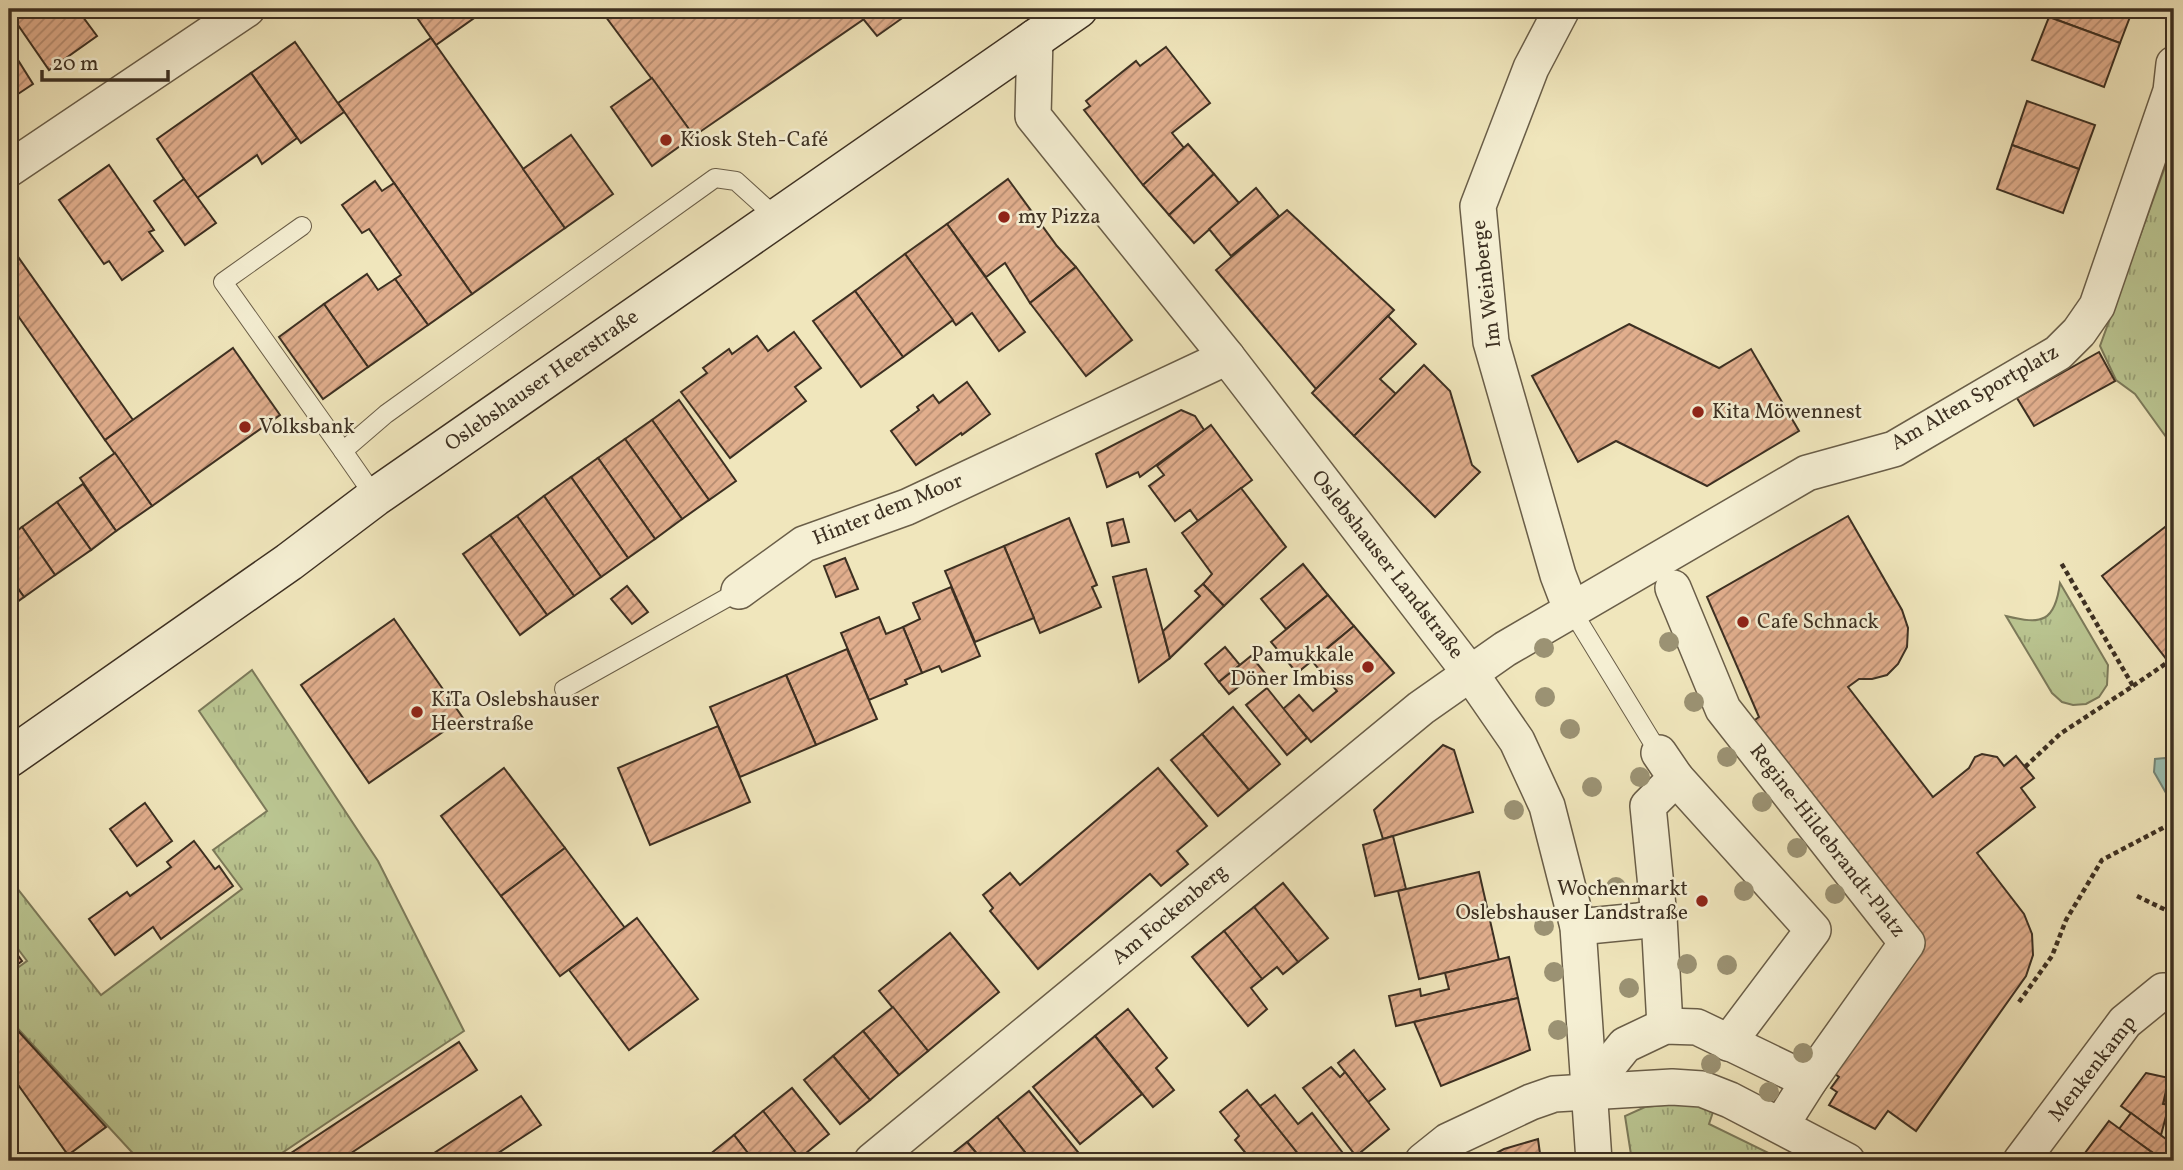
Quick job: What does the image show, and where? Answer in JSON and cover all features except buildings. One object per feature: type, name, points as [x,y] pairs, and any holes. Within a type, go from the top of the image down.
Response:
[{"type":"main road","name":"Oslebshauser Heerstraße","points":[[9,758],[289,562],[375,497],[778,219],[1036,23],[1079,9]]},
{"type":"street","points":[[9,169],[247,9]]},
{"type":"street","name":"Im Weinberge","points":[[1562,9],[1531,68],[1478,206],[1491,342],[1558,575],[1571,609]]},
{"type":"street","name":"Oslebshauser Landstraße","points":[[1036,23],[1033,116],[1227,357],[1470,673],[1517,741],[1547,806],[1578,927],[1594,1161]]},
{"type":"street","name":"Am Alten Sportplatz","points":[[1470,673],[1571,609],[1807,473],[1895,449],[2057,353],[2079,332],[2097,306],[2171,91],[2174,64]]},
{"type":"street","name":"Hinter dem Moor","points":[[739,592],[804,544],[907,507],[1227,357]]},
{"type":"street","name":"Regine-Hildebrandt-Platz","points":[[1672,587],[1723,709],[1907,943],[1781,1125]]},
{"type":"street","name":"Am Fockenberg","points":[[872,1161],[1421,708],[1470,673]]},
{"type":"street","points":[[1665,1026],[1659,917],[1648,806],[1667,765],[1813,930],[1728,1043]]},
{"type":"street","points":[[1578,927],[1659,917]]},
{"type":"street","name":"Menkenkamp","points":[[2021,1161],[2125,1022],[2163,991],[2174,992]]},
{"type":"street","points":[[1588,1091],[1625,1045],[1665,1026],[1697,1027],[1809,1081]]},
{"type":"street","points":[[1423,1161],[1448,1141],[1554,1094],[1672,1087],[1702,1089],[1781,1125],[1847,1161]]},
{"type":"lane","points":[[343,451],[386,414],[715,178],[736,181],[778,219]]},
{"type":"lane","points":[[302,226],[223,282],[375,497]]},
{"type":"lane","name":"Hinter dem Moor","points":[[564,689],[739,592]]},
{"type":"lane","points":[[1571,609],[1667,765]]},
{"type":"path","points":[[2060,561],[2133,686]]},
{"type":"path","points":[[2025,767],[2060,734],[2168,662]]},
{"type":"path","points":[[2019,1002],[2052,956],[2066,920],[2102,860],[2174,822]]},
{"type":"path","points":[[2137,896],[2174,914]]},
{"type":"green space","points":[[2174,142],[2174,448],[2135,394],[2116,380],[2100,346]]},
{"type":"green space","points":[[2060,583],[2108,665],[2107,685],[2099,697],[2086,704],[2062,702],[2052,693],[2006,616],[2029,620],[2045,618],[2055,606]]},
{"type":"green space","points":[[252,670],[378,861],[464,1031],[270,1161],[140,1161],[9,1019],[9,974],[27,961],[9,937],[9,878],[101,995],[242,889],[213,850],[267,811],[199,711]]},
{"type":"green space","points":[[1692,1102],[1714,1109],[1709,1124],[1785,1161],[1632,1161],[1625,1116],[1645,1107]]},
{"type":"water","points":[[2165,758],[2174,764],[2174,807],[2154,772],[2155,759]]},
{"type":"place","name":"Kiosk Steh-Café","points":[[666,140]]},
{"type":"place","name":"my Pizza","points":[[1004,217]]},
{"type":"place","name":"Kita Möwennest","points":[[1698,412]]},
{"type":"place","name":"Volksbank","points":[[245,427]]},
{"type":"place","name":"Cafe Schnack","points":[[1743,622]]},
{"type":"place","name":"Pamukkale Döner Imbiss","points":[[1368,667]]},
{"type":"place","name":"KiTa Oslebshauser Heerstraße","points":[[417,712]]},
{"type":"place","name":"Wochenmarkt Oslebshauser Landstraße","points":[[1702,901]]}]
